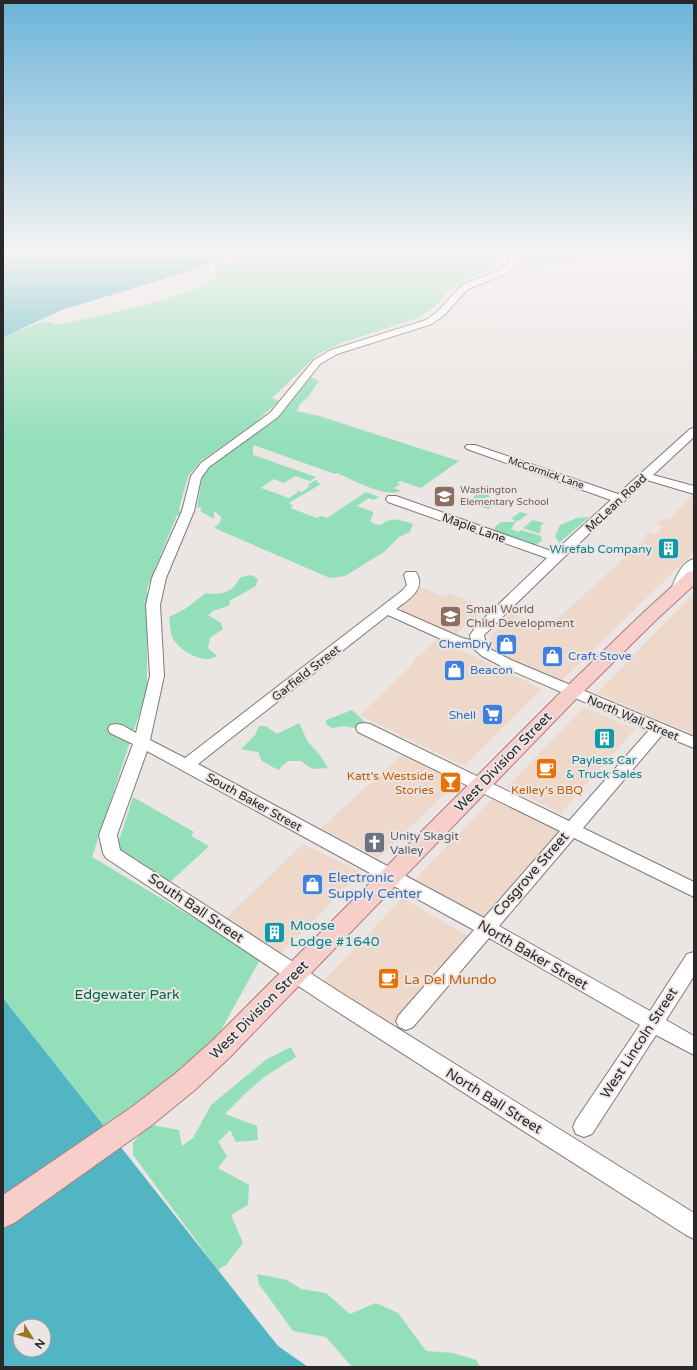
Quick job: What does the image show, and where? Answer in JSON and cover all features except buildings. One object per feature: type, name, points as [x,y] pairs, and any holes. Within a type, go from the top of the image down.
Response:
[{"type":"main road","name":"West Division Street","points":[[3,1213],[142,1116],[186,1081],[221,1049],[392,877],[572,692],[678,589],[694,576]]},
{"type":"street","points":[[142,742],[157,676],[153,605],[159,578],[188,511],[195,478],[205,465],[274,415],[317,362],[342,350],[379,336],[428,322],[439,315]]},
{"type":"street","name":"McLean Road","points":[[479,646],[478,635],[482,628],[556,557],[694,430]]},
{"type":"street","name":"McCormick Lane","points":[[471,447],[620,499]]},
{"type":"street","points":[[645,476],[694,490]]},
{"type":"street","name":"Maple Lane","points":[[392,499],[556,557]]},
{"type":"street","points":[[678,589],[685,572],[694,563]]},
{"type":"street","name":"Garfield Street","points":[[186,765],[387,610],[413,588],[414,584],[411,575]]},
{"type":"street","points":[[387,610],[457,641],[479,646]]},
{"type":"street","name":"North Wall Street","points":[[479,646],[487,654],[506,663],[694,743]]},
{"type":"street","points":[[364,728],[571,828],[694,890]]},
{"type":"street","name":"Cosgrove Street","points":[[406,1021],[485,927],[659,728]]},
{"type":"street","name":"South Baker Street","points":[[116,729],[186,765],[392,877]]},
{"type":"street","name":"South Ball Street","points":[[142,742],[108,835],[112,853],[295,974]]},
{"type":"street","name":"North Baker Street","points":[[392,877],[485,927],[652,1024],[694,1046]]},
{"type":"street","name":"West Lincoln Street","points":[[584,1127],[694,960]]},
{"type":"street","name":"North Ball Street","points":[[295,974],[694,1227]]},
{"type":"shaded area","points":[[694,493],[694,552],[561,681],[509,658],[495,650],[491,637],[510,613],[544,627],[563,614],[642,542],[648,532],[656,535],[663,527],[656,524],[663,518],[669,520]]},
{"type":"shaded area","points":[[421,587],[444,597],[449,593],[484,608],[455,635],[404,613],[401,608]]},
{"type":"shaded area","points":[[694,593],[694,735],[597,693]]},
{"type":"shaded area","points":[[438,639],[542,689],[464,766],[360,715],[409,668],[415,659]]},
{"type":"shaded area","points":[[584,707],[635,729],[561,813],[507,787]]},
{"type":"shaded area","points":[[403,754],[458,781],[378,858],[321,828]]},
{"type":"shaded area","points":[[493,798],[560,832],[485,918],[415,879]]},
{"type":"shaded area","points":[[303,844],[361,872],[279,955],[226,918]]},
{"type":"shaded area","points":[[402,898],[470,937],[390,1028],[321,984]]},
{"type":"green space","name":"Edgewater Park","points":[[102,315],[423,315],[341,343],[318,354],[272,398],[279,401],[252,425],[201,461],[188,476],[179,509],[181,515],[177,515],[147,588],[147,690],[92,857],[261,958],[200,1068],[114,1138],[3,998],[3,336],[45,321],[58,325]]},
{"type":"green space","points":[[311,377],[319,381],[308,397],[300,404],[297,411],[319,416],[459,461],[421,488],[400,481],[397,483],[400,484],[394,488],[401,491],[394,493],[369,487],[337,473],[335,474],[253,445],[253,455],[316,477],[310,481],[295,476],[284,483],[274,479],[261,488],[289,498],[298,492],[296,490],[302,492],[310,486],[307,485],[316,480],[318,480],[316,482],[321,484],[289,503],[293,506],[290,508],[317,518],[321,516],[327,518],[366,492],[379,497],[373,500],[369,498],[357,506],[373,512],[370,521],[374,524],[381,525],[389,520],[396,520],[413,524],[410,532],[399,537],[384,552],[345,576],[330,578],[214,528],[220,523],[221,517],[214,511],[214,519],[200,511],[202,508],[197,507],[203,473],[276,417]]},
{"type":"green space","points":[[472,489],[485,490],[490,497],[482,500],[493,504],[493,506],[489,509],[471,504],[473,498],[478,493],[472,491]]},
{"type":"green space","points":[[520,512],[528,514],[516,521],[511,529],[518,532],[521,530],[541,536],[542,541],[536,545],[495,531],[495,527],[501,522],[513,522],[515,520],[511,519]]},
{"type":"green space","points":[[589,517],[559,543],[555,536],[560,525],[577,518]]},
{"type":"green space","points":[[533,520],[544,523],[541,526],[540,534],[523,528]]},
{"type":"green space","points":[[252,575],[258,579],[256,586],[229,601],[230,605],[213,611],[208,615],[221,623],[223,629],[210,638],[208,648],[217,656],[203,659],[192,655],[177,644],[172,636],[169,617],[185,609],[206,593],[223,593],[232,589],[241,577]]},
{"type":"green space","points":[[352,710],[366,723],[360,729],[343,726],[332,728],[326,724],[326,720]]},
{"type":"green space","points":[[299,723],[308,742],[320,755],[328,768],[312,769],[301,761],[288,761],[278,770],[262,761],[258,752],[241,749],[255,735],[259,726],[266,726],[277,734]]},
{"type":"green space","points":[[133,797],[194,832],[191,836],[209,846],[169,883],[116,850]]},
{"type":"green space","points":[[291,1047],[296,1057],[267,1075],[250,1089],[225,1114],[257,1126],[258,1140],[236,1142],[230,1130],[218,1142],[227,1156],[218,1168],[249,1185],[248,1205],[231,1215],[243,1243],[226,1265],[218,1270],[133,1155],[133,1143],[147,1124],[179,1130],[182,1146],[193,1138],[211,1105],[267,1059]]},
{"type":"green space","points":[[257,1274],[287,1280],[301,1289],[326,1293],[350,1314],[376,1303],[398,1313],[426,1351],[453,1353],[476,1360],[480,1367],[352,1367],[326,1337],[293,1331],[259,1284]]},
{"type":"water","points":[[3,315],[51,315],[3,337]]},
{"type":"water","points":[[3,998],[278,1346],[308,1367],[3,1367]]},
{"type":"place","name":"Washington Elementary School","points":[[445,496]]},
{"type":"place","name":"Wirefab Company","points":[[668,549]]},
{"type":"place","name":"Small World Child Development","points":[[450,616]]},
{"type":"place","name":"ChemDry","points":[[507,644]]},
{"type":"place","name":"Craft Stove","points":[[553,656]]},
{"type":"place","name":"Beacon","points":[[454,670]]},
{"type":"place","name":"Shell","points":[[492,715]]},
{"type":"place","name":"Payless Car & Truck Sales","points":[[604,739]]},
{"type":"place","name":"Kelley's BBQ","points":[[547,769]]},
{"type":"place","name":"Katt's Westside Stories","points":[[450,783]]},
{"type":"place","name":"Unity Skagit Valley","points":[[374,843]]},
{"type":"place","name":"Electronic Supply Center","points":[[313,885]]},
{"type":"place","name":"Moose Lodge #1640","points":[[275,933]]},
{"type":"place","name":"La Del Mundo","points":[[388,979]]}]
